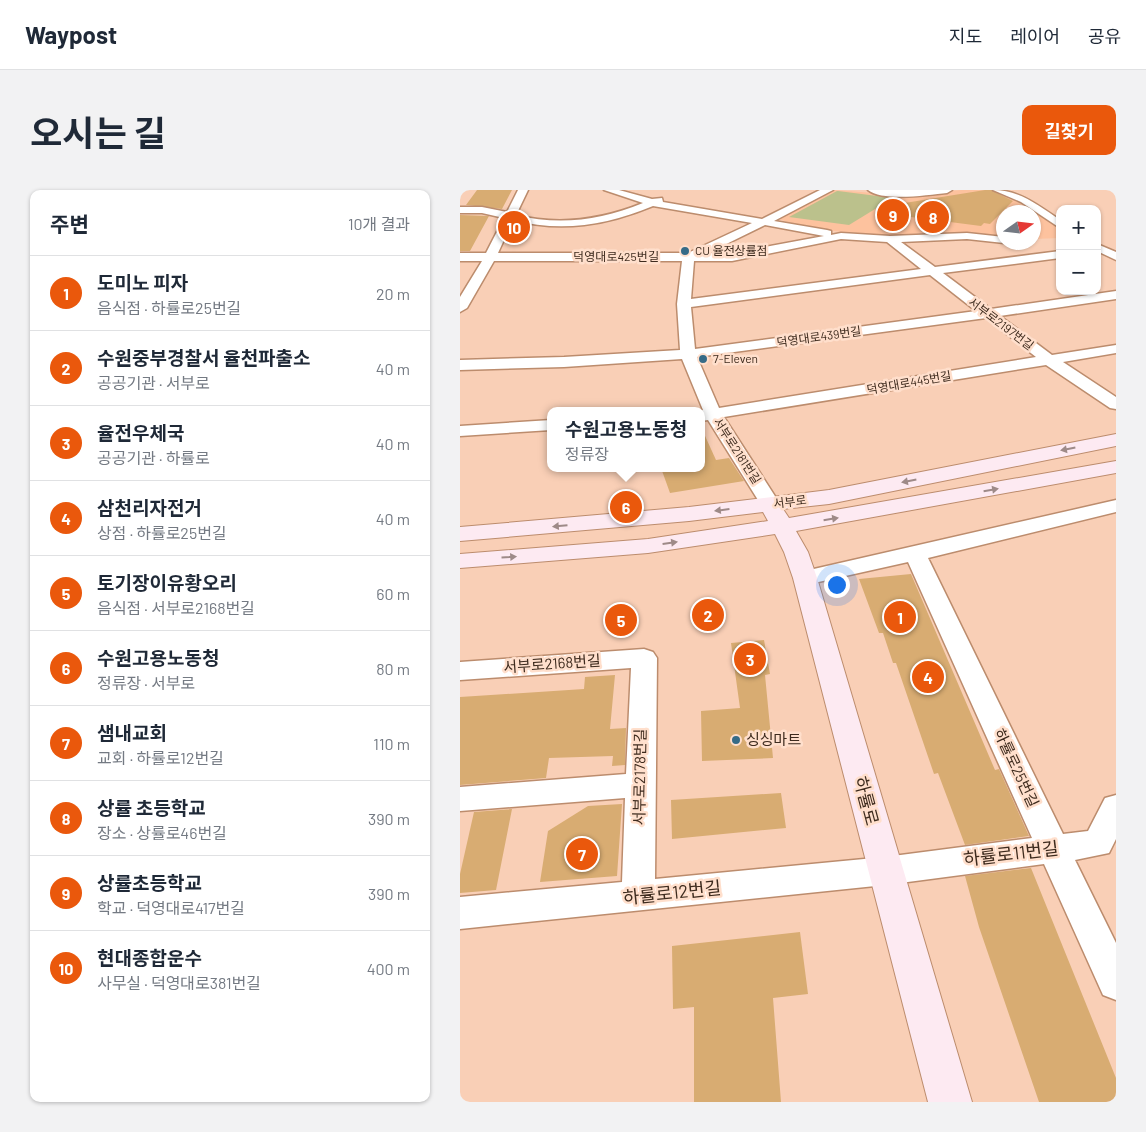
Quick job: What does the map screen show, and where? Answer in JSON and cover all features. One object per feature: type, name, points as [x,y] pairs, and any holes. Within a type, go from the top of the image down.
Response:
[{"type":"main road","name":"서부로","points":[[460,561],[648,546],[776,515],[828,497],[1116,440]]},
{"type":"main road","name":"서부로","points":[[460,534],[689,514],[776,515],[1116,467]]},
{"type":"main road","name":"하률로","points":[[776,515],[796,552],[805,578],[950,1102]]},
{"type":"street","points":[[460,308],[491,256],[523,190]]},
{"type":"street","points":[[609,190],[653,203],[841,236]]},
{"type":"street","points":[[688,258],[746,232],[762,221],[828,190]]},
{"type":"street","points":[[873,190],[902,194],[947,190]]},
{"type":"street","points":[[998,190],[1024,200],[1056,222]]},
{"type":"street","points":[[460,210],[477,208],[547,224],[598,223],[620,217],[667,196]]},
{"type":"street","name":"덕영대로425번길","points":[[460,257],[732,257],[841,236],[890,239],[967,236],[996,239]]},
{"type":"street","name":"서부로2197번길","points":[[890,239],[1049,360],[1116,404]]},
{"type":"street","points":[[1045,244],[1056,245]]},
{"type":"street","points":[[1101,248],[1116,250]]},
{"type":"street","points":[[1101,249],[1116,256]]},
{"type":"street","points":[[684,304],[1056,255]]},
{"type":"street","name":"서부로2181번길","points":[[688,258],[684,304],[688,354],[708,416],[776,515]]},
{"type":"street","name":"덕영대로439번길","points":[[460,365],[564,362],[688,354],[1116,295]]},
{"type":"street","name":"덕영대로445번길","points":[[708,416],[1116,349]]},
{"type":"street","points":[[460,431],[547,426]]},
{"type":"street","points":[[805,578],[1116,506]]},
{"type":"street","name":"하률로25번길","points":[[915,554],[1116,982]]},
{"type":"street","name":"서부로2168번길","points":[[460,671],[644,658]]},
{"type":"street","name":"서부로2178번길","points":[[638,896],[639,785],[644,658]]},
{"type":"street","points":[[460,799],[639,785]]},
{"type":"street","name":"하률로11번길","points":[[885,871],[1098,843],[1116,807]]},
{"type":"street","name":"하률로12번길","points":[[460,913],[885,871]]},
{"type":"shaded area","points":[[834,190],[901,195],[962,190],[992,190],[1027,205],[996,205],[996,237],[929,233],[874,237],[795,225],[776,218]]},
{"type":"shaded area","points":[[1041,214],[1056,224],[1056,238],[1041,239]]},
{"type":"green space","points":[[837,191],[893,198],[849,225],[789,217]]},
{"type":"building","points":[[477,190],[512,190],[502,209],[466,205]]},
{"type":"building","points":[[985,190],[991,190],[1013,201],[1009,205],[996,205],[996,218],[990,224],[984,223],[981,226],[880,213],[880,207]]},
{"type":"building","points":[[460,215],[489,216],[470,251],[460,251]]},
{"type":"building","points":[[705,436],[716,460],[729,458],[744,481],[670,493],[662,472],[705,472]]},
{"type":"building","points":[[911,574],[995,770],[999,769],[1029,836],[965,845],[938,773],[934,774],[896,663],[893,663],[883,633],[879,633],[859,579]]},
{"type":"building","name":"싱싱마트","points":[[764,640],[770,674],[765,675],[773,758],[702,761],[701,711],[740,708],[731,643]]},
{"type":"building","points":[[615,675],[610,729],[626,728],[625,765],[612,766],[613,756],[549,758],[546,778],[460,785],[460,697],[584,689],[585,677]]},
{"type":"building","points":[[781,793],[786,828],[672,839],[671,800]]},
{"type":"building","points":[[622,804],[617,876],[540,882],[548,831],[588,806]]},
{"type":"building","points":[[512,809],[496,890],[460,893],[460,874],[474,812]]},
{"type":"building","points":[[1031,868],[1116,1078],[1116,1102],[1039,1102],[979,927],[965,876]]},
{"type":"building","points":[[800,932],[808,994],[773,998],[781,1102],[694,1102],[694,1007],[673,1009],[672,946]]},
{"type":"place","name":"상률초등학교","points":[[893,215]]},
{"type":"place","name":"상률 초등학교","points":[[933,217]]},
{"type":"place","name":"현대종합운수","points":[[514,227]]},
{"type":"place","name":"CU 율전상률점","points":[[685,251]]},
{"type":"place","name":"7-Eleven","points":[[703,359]]},
{"type":"place","name":"수원고용노동청","points":[[626,507]]},
{"type":"place","name":"수원중부경찰서 율천파출소","points":[[708,615]]},
{"type":"place","name":"도미노 피자","points":[[900,617]]},
{"type":"place","name":"토기장이유황오리","points":[[621,620]]},
{"type":"place","name":"율전우체국","points":[[750,659]]},
{"type":"place","name":"삼천리자전거","points":[[928,677]]},
{"type":"place","name":"싱싱마트","points":[[736,740]]},
{"type":"place","name":"샘내교회","points":[[582,854]]}]
